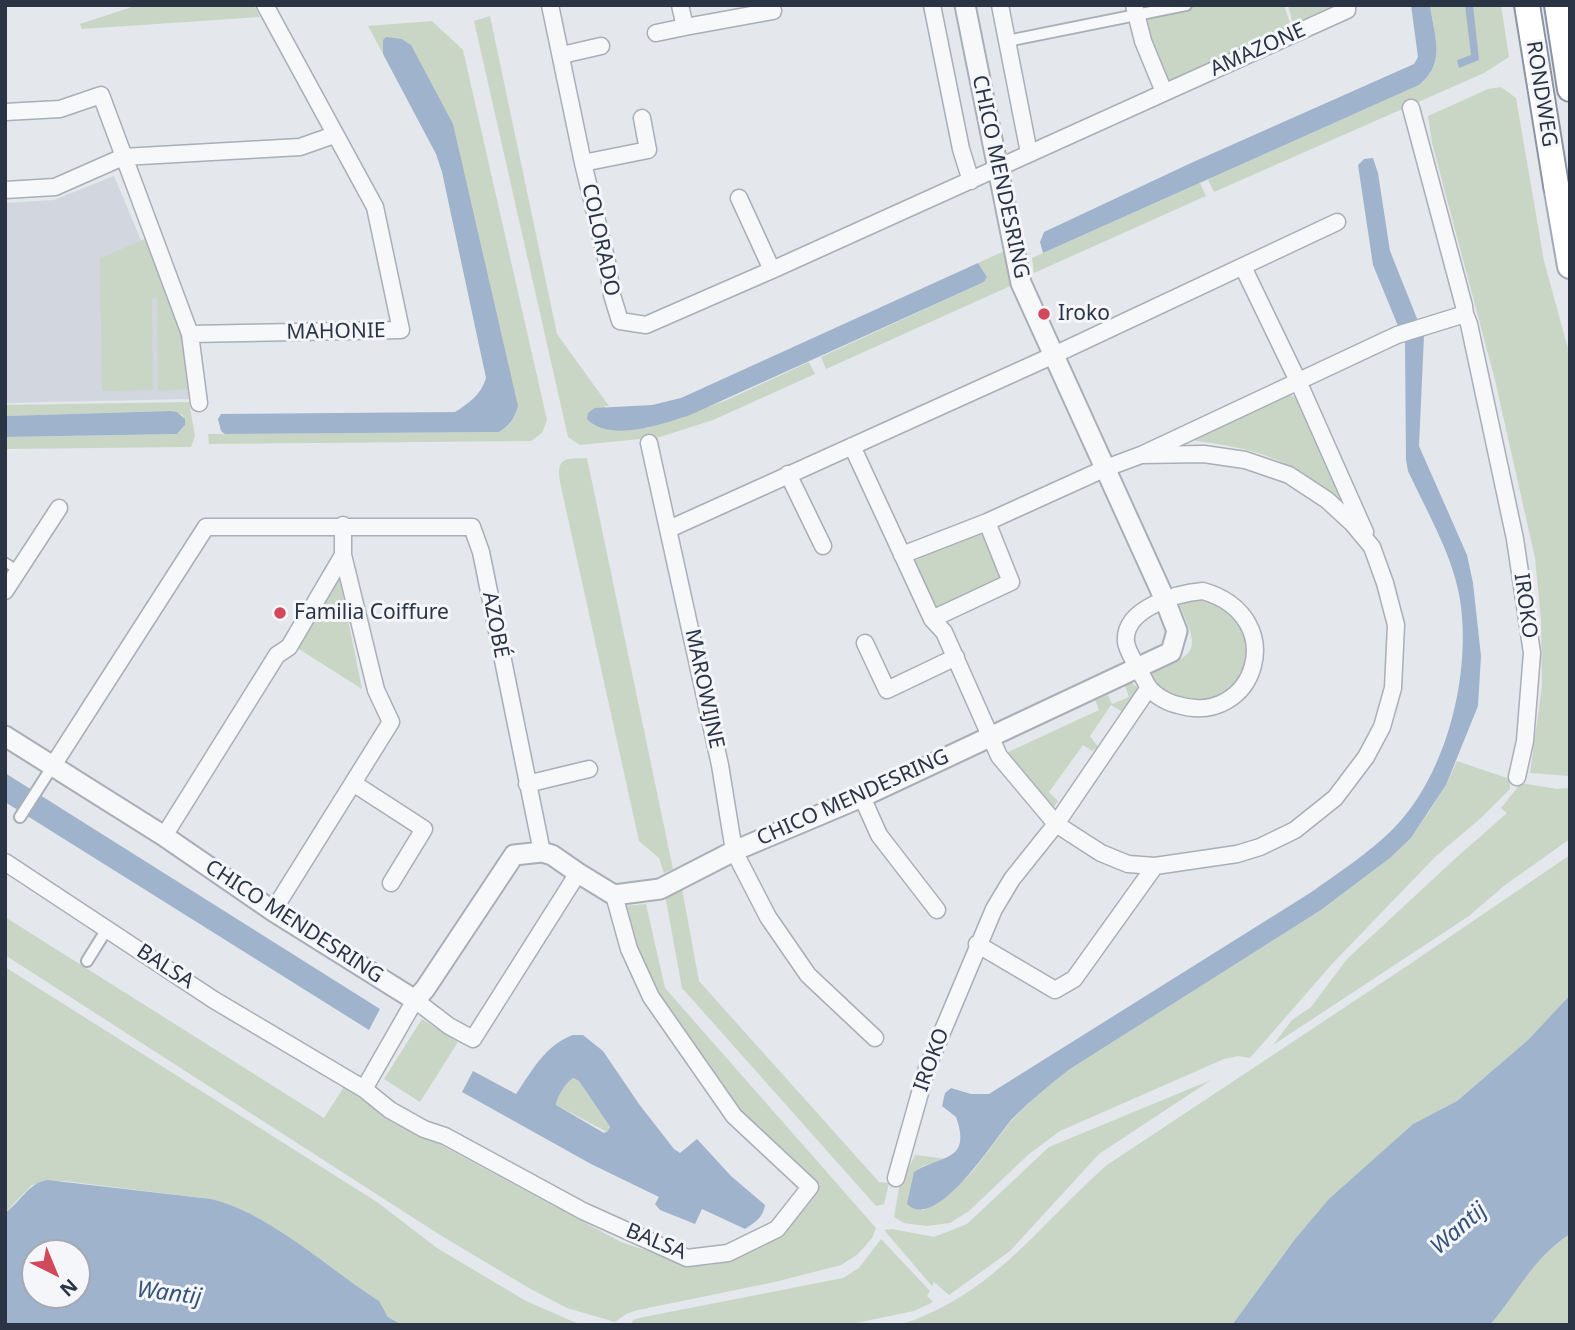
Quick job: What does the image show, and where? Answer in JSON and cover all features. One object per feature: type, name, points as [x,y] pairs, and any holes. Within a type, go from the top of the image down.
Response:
[{"type":"main road","name":"RONDWEG","points":[[1527,5],[1570,266]]},
{"type":"main road","name":"RONDWEG","points":[[1557,5],[1570,89]]},
{"type":"street","name":"MAHONIE","points":[[190,334],[401,330],[375,207],[265,5]]},
{"type":"street","name":"COLORADO","points":[[550,5],[612,295],[620,321],[646,325],[997,170]]},
{"type":"street","points":[[680,5],[685,27]]},
{"type":"street","name":"CHICO MENDESRING","points":[[932,5],[961,149],[971,181]]},
{"type":"street","name":"CHICO MENDESRING","points":[[614,895],[660,889],[734,850],[862,797],[1171,652],[1177,631],[1165,600],[1021,284],[965,5]]},
{"type":"street","name":"CHICO MENDESRING","points":[[1000,5],[1029,153]]},
{"type":"street","points":[[1007,41],[1135,10],[1186,5]]},
{"type":"street","name":"AMAZONE","points":[[997,170],[1347,9],[1347,5]]},
{"type":"street","points":[[1135,10],[1143,41],[1164,92]]},
{"type":"street","points":[[656,33],[773,11]]},
{"type":"street","points":[[562,55],[601,46]]},
{"type":"street","points":[[5,112],[60,108],[102,95],[190,334],[199,403]]},
{"type":"street","name":"IROKO","points":[[1411,108],[1469,324],[1516,539],[1532,653],[1525,741],[1517,777]]},
{"type":"street","name":"COLORADO","points":[[583,163],[648,150],[642,118]]},
{"type":"street","points":[[5,190],[54,187],[123,157],[300,147],[334,135]]},
{"type":"street","points":[[739,198],[772,270]]},
{"type":"street","points":[[669,529],[1054,355],[1338,222]]},
{"type":"street","points":[[852,446],[932,619],[944,632],[956,657],[999,756],[1056,824],[1101,853],[1128,864],[1155,866],[1237,854],[1260,847],[1295,830],[1335,798],[1366,757],[1382,726],[1393,688],[1396,625],[1372,547],[1298,381],[1243,267]]},
{"type":"street","points":[[902,555],[987,522],[1141,455],[1396,335],[1465,314]]},
{"type":"street","name":"MAROWIJNE","points":[[649,443],[720,765],[734,850]]},
{"type":"street","points":[[1141,455],[1204,454],[1245,460],[1289,475],[1327,500],[1352,523],[1372,547]]},
{"type":"street","points":[[788,474],[823,546]]},
{"type":"street","points":[[5,591],[12,566],[59,508]]},
{"type":"street","points":[[932,619],[1011,582],[987,522]]},
{"type":"street","points":[[273,911],[391,722],[376,690],[343,555],[343,525]]},
{"type":"street","name":"AZOBÉ","points":[[52,766],[206,527],[472,527],[481,552],[542,852]]},
{"type":"street","points":[[164,836],[277,655],[289,647],[343,555]]},
{"type":"street","points":[[1203,591],[1221,596],[1235,606],[1248,621],[1255,639],[1251,675],[1238,692],[1225,702],[1208,708],[1189,709],[1169,703],[1148,688],[1126,643],[1129,626],[1144,609],[1165,600],[1188,592],[1203,591]]},
{"type":"street","points":[[865,643],[887,690],[956,657]]},
{"type":"street","name":"IROKO","points":[[896,1178],[927,1068],[994,909],[1012,879],[1056,824],[1148,688]]},
{"type":"street","name":"CHICO MENDESRING","points":[[5,736],[415,1000]]},
{"type":"street","points":[[20,817],[52,766]]},
{"type":"street","points":[[527,784],[589,769]]},
{"type":"street","points":[[354,783],[424,829],[391,883]]},
{"type":"street","points":[[862,797],[879,835],[937,909]]},
{"type":"street","points":[[734,850],[768,917],[808,975],[875,1038]]},
{"type":"street","points":[[364,1088],[415,1000],[514,855],[542,852],[552,855],[614,895]]},
{"type":"street","name":"BALSA","points":[[5,862],[214,1000],[364,1088],[390,1110],[424,1129],[445,1136],[583,1210],[687,1258],[727,1253],[777,1229],[810,1187],[734,1116],[651,997],[629,949],[614,895]]},
{"type":"street","points":[[977,944],[1055,990],[1074,979],[1155,866]]},
{"type":"street","points":[[415,1000],[449,1026],[473,1039],[578,873]]},
{"type":"street","points":[[87,961],[107,929]]},
{"type":"shaded area","points":[[114,176],[178,328],[189,399],[5,403],[5,203],[54,200]]},
{"type":"green space","points":[[138,5],[254,5],[260,17],[82,29],[80,24]]},
{"type":"green space","points":[[1199,5],[1284,5],[1291,26],[1168,83],[1143,16]]},
{"type":"green space","points":[[1288,5],[1335,5],[1293,24]]},
{"type":"green space","points":[[1430,5],[1501,5],[1509,57],[1484,73],[1214,192],[1208,180],[1213,177],[1419,85],[1428,77],[1436,59],[1436,38]]},
{"type":"green space","points":[[490,16],[557,334],[609,406],[605,406],[604,429],[647,428],[727,400],[809,362],[815,374],[713,420],[660,437],[580,445],[568,437],[474,21]]},
{"type":"green space","points":[[432,21],[463,50],[547,420],[542,433],[531,441],[209,444],[208,434],[499,432],[510,424],[456,138],[395,38],[384,41],[383,54],[368,26]]},
{"type":"green space","points":[[1501,87],[1516,98],[1544,261],[1570,356],[1570,776],[1530,773],[1542,686],[1541,619],[1535,558],[1495,380],[1432,143],[1428,116],[1488,89]]},
{"type":"green space","points":[[1200,183],[1206,196],[1034,273],[1032,258]]},
{"type":"green space","points":[[145,239],[180,328],[188,389],[158,391],[157,297],[152,299],[153,390],[102,391],[100,258]]},
{"type":"green space","points":[[1011,248],[1017,283],[826,369],[821,357],[984,282],[987,277],[978,263]]},
{"type":"green space","points":[[1284,393],[1295,397],[1342,498],[1339,502],[1303,474],[1270,457],[1234,447],[1190,440]]},
{"type":"green space","points":[[189,402],[195,436],[191,447],[5,449],[5,437],[177,434],[185,425],[183,415],[170,411],[5,416],[5,405]]},
{"type":"green space","points":[[587,458],[673,869],[664,873],[659,858],[639,841],[560,482],[561,463]]},
{"type":"green space","points":[[982,529],[1003,577],[937,608],[914,561]]},
{"type":"green space","points":[[339,575],[362,689],[291,644]]},
{"type":"green space","points":[[1205,597],[1220,602],[1236,617],[1248,646],[1246,660],[1240,674],[1219,694],[1204,699],[1176,697],[1161,689],[1149,675],[1179,660],[1191,648],[1190,630],[1177,599]]},
{"type":"green space","points":[[1132,683],[1137,687],[1137,693],[1124,713],[1111,705],[1090,736],[1098,747],[1092,751],[1083,745],[1049,792],[1058,801],[1054,807],[1048,807],[1004,754],[1099,710],[1095,700],[1108,695],[1112,704],[1129,697],[1125,686]]},
{"type":"green space","points":[[1457,761],[1510,779],[1510,789],[1436,856],[1332,964],[1250,1058],[1238,1056],[1224,1059],[1060,1131],[1029,1154],[969,1211],[950,1223],[927,1226],[904,1223],[894,1217],[899,1188],[915,1155],[948,1159],[923,1166],[914,1172],[922,1211],[951,1192],[973,1171],[1010,1122],[1039,1093],[1070,1069],[1321,910],[1390,858],[1411,838],[1429,812]]},
{"type":"green space","points":[[1521,783],[1557,789],[1570,788],[1570,839],[1505,885],[1469,916],[1273,1045],[1292,1020],[1311,1007],[1347,959],[1507,813],[1501,808]]},
{"type":"green space","points":[[1570,855],[1570,995],[1528,1040],[1457,1101],[1413,1124],[1330,1199],[1295,1239],[1232,1325],[900,1325],[933,1312],[988,1277],[1107,1165]]},
{"type":"green space","points":[[682,889],[699,981],[879,1182],[889,1183],[884,1204],[876,1206],[682,988],[665,895]]},
{"type":"green space","points":[[646,904],[665,988],[876,1228],[872,1238],[858,1254],[841,1265],[775,1282],[638,1310],[615,1322],[567,1308],[440,1235],[5,955],[5,917],[324,1118],[345,1085],[437,1143],[621,1242],[690,1265],[711,1265],[730,1260],[763,1241],[820,1185],[757,1129],[714,1079],[657,995],[635,947],[623,906]]},
{"type":"green space","points":[[5,967],[377,1202],[437,1248],[526,1301],[581,1325],[402,1325],[388,1317],[378,1301],[266,1224],[247,1212],[211,1199],[64,1181],[32,1185],[5,1213]]},
{"type":"green space","points":[[422,1019],[458,1042],[420,1102],[384,1079]]},
{"type":"green space","points":[[572,1078],[579,1081],[610,1130],[607,1132],[556,1105],[562,1090]]},
{"type":"green space","points":[[1211,1080],[1099,1154],[1010,1251],[949,1295],[934,1282],[932,1286],[884,1230],[934,1237],[967,1224],[1049,1147]]},
{"type":"green space","points":[[1570,1234],[1570,1325],[1490,1325],[1536,1264]]},
{"type":"green space","points":[[881,1239],[930,1291],[927,1296],[933,1302],[914,1311],[846,1325],[631,1325],[633,1320],[639,1318],[843,1278],[859,1268]]},
{"type":"water","points":[[1411,5],[1430,5],[1436,38],[1433,68],[1419,85],[1043,253],[1040,242],[1044,232],[1414,64],[1418,57]]},
{"type":"water","points":[[1465,5],[1473,5],[1479,60],[1459,68],[1457,60],[1471,55]]},
{"type":"water","points":[[386,37],[402,39],[411,45],[453,124],[518,406],[515,415],[499,432],[225,434],[221,431],[218,419],[221,414],[455,412],[474,398],[484,384],[486,378],[442,172],[436,154],[383,54],[383,40]]},
{"type":"water","points":[[1373,158],[1378,173],[1390,251],[1424,336],[1419,446],[1467,555],[1473,583],[1481,656],[1478,706],[1446,785],[1411,838],[1390,858],[1321,910],[1070,1069],[1012,1119],[964,1180],[934,1206],[919,1209],[907,1204],[914,1172],[951,1155],[960,1142],[956,1117],[942,1106],[945,1093],[951,1088],[971,1094],[989,1094],[1310,893],[1364,854],[1394,828],[1429,779],[1442,750],[1459,686],[1462,623],[1459,594],[1437,531],[1408,471],[1405,343],[1373,265],[1358,165],[1364,159]]},
{"type":"water","points":[[978,263],[987,277],[984,282],[690,415],[651,427],[622,431],[597,426],[587,419],[588,413],[595,408],[652,405],[681,398]]},
{"type":"water","points":[[177,412],[185,419],[185,425],[177,434],[5,437],[5,416]]},
{"type":"water","points":[[5,773],[380,1009],[369,1030],[5,802]]},
{"type":"water","name":"Wantij","points":[[1570,995],[1570,1234],[1557,1243],[1536,1265],[1490,1325],[1232,1325],[1295,1239],[1329,1199],[1413,1124],[1457,1101],[1528,1040]]},
{"type":"water","points":[[583,1035],[603,1051],[674,1149],[680,1153],[697,1139],[731,1176],[765,1205],[758,1219],[745,1229],[702,1209],[695,1224],[660,1210],[655,1204],[659,1197],[591,1164],[462,1092],[473,1071],[516,1094],[540,1060],[563,1039]],"holes":[[[573,1078],[579,1081],[610,1127],[608,1131],[604,1133],[556,1105],[567,1083]]]},
{"type":"water","name":"Wantij","points":[[47,1180],[211,1199],[231,1205],[270,1225],[310,1251],[379,1301],[388,1317],[402,1325],[5,1325],[5,1213],[34,1185]]},
{"type":"place","name":"Iroko","points":[[1044,314]]},
{"type":"place","name":"Familia Coiffure","points":[[280,613]]}]
